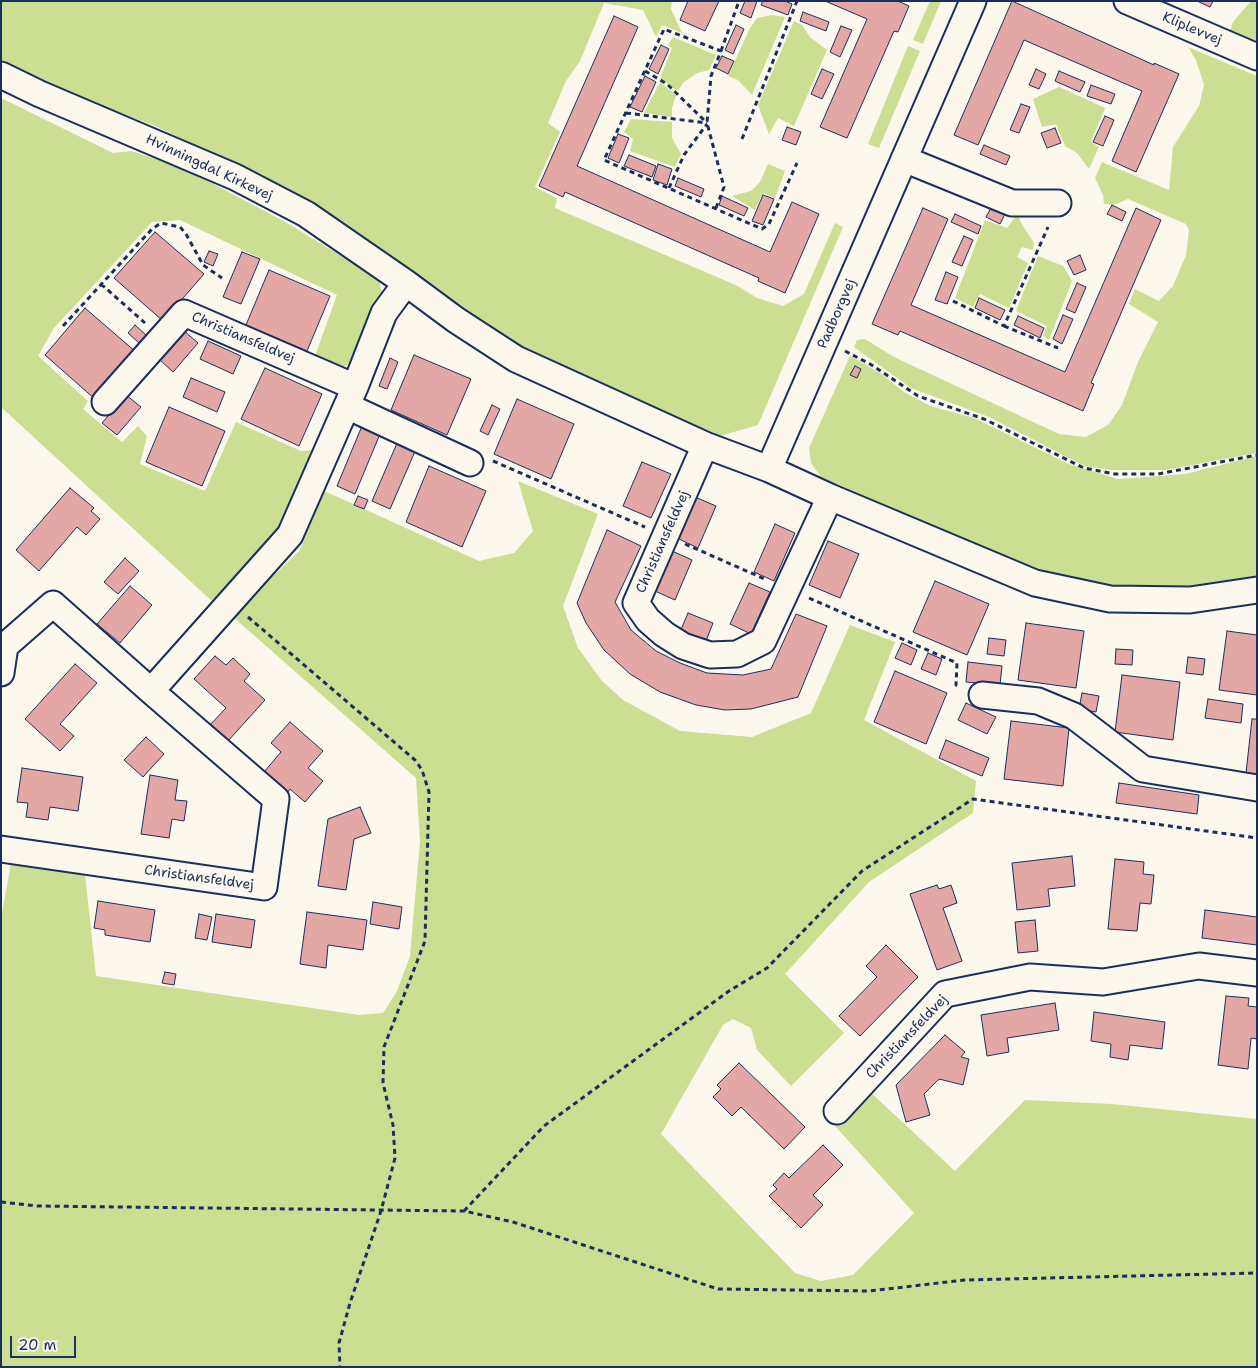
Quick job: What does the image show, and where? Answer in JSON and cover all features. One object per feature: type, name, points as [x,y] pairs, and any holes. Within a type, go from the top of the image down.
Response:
[{"type":"street","name":"Padborgvej","points":[[769,469],[973,1]]},
{"type":"street","name":"Kliplevvej","points":[[1127,1],[1257,57]]},
{"type":"street","name":"Hvinningdal Kirkevej","points":[[1,75],[40,94],[235,177],[306,214],[406,283]]},
{"type":"street","points":[[904,159],[1012,203],[1058,203]]},
{"type":"street","points":[[150,691],[290,535],[351,396],[384,313],[406,283],[456,320],[516,359],[705,445],[769,469],[830,497],[1035,583],[1100,597],[1190,600],[1257,590]]},
{"type":"street","name":"Christiansfeldvej","points":[[105,402],[184,313],[351,396],[470,463]]},
{"type":"street","name":"Christiansfeldvej","points":[[705,445],[636,603],[648,620],[664,634],[683,646],[710,655],[737,654],[763,642],[830,497]]},
{"type":"street","name":"Christiansfeldvej","points":[[1,673],[5,646],[53,604],[150,691],[276,799],[264,887],[1,849]]},
{"type":"street","points":[[982,695],[1038,702],[1074,716],[1143,769],[1257,788]]},
{"type":"street","name":"Christiansfeldvej","points":[[837,1110],[946,994],[1030,977],[1103,982],[1199,966],[1257,972]]},
{"type":"path","points":[[716,208],[724,187],[707,123],[711,76],[739,1]]},
{"type":"path","points":[[742,139],[797,1]]},
{"type":"path","points":[[721,51],[664,29],[604,160],[762,229],[769,224],[797,163]]},
{"type":"path","points":[[645,71],[667,84],[707,123]]},
{"type":"path","points":[[626,113],[707,123]]},
{"type":"path","points":[[669,188],[684,155],[707,123]]},
{"type":"path","points":[[1004,326],[1058,203]]},
{"type":"path","points":[[63,326],[152,229],[161,224],[180,227],[186,234],[202,265],[222,278]]},
{"type":"path","points":[[101,284],[162,338]]},
{"type":"path","points":[[953,300],[1004,326],[1058,348]]},
{"type":"path","points":[[825,341],[870,364],[918,396],[984,419],[1084,468],[1114,474],[1158,474],[1257,455]]},
{"type":"path","points":[[470,463],[489,459],[957,663],[956,685],[982,695]]},
{"type":"path","points":[[230,602],[416,760],[422,770],[429,792],[425,941],[384,1047],[383,1083],[393,1125],[395,1158],[350,1303],[340,1343],[340,1367]]},
{"type":"path","points":[[464,1211],[544,1126],[729,991],[767,968],[862,871],[973,799],[1257,838]]},
{"type":"path","points":[[1,1202],[37,1206],[464,1211],[513,1222],[718,1289],[869,1291],[965,1280],[1257,1273]]},
{"type":"green space","points":[[1,1],[672,1],[671,9],[682,33],[662,25],[656,37],[643,10],[604,3],[580,61],[566,81],[548,123],[560,132],[535,187],[557,198],[555,208],[738,286],[757,298],[783,306],[804,294],[835,223],[843,227],[758,425],[720,436],[529,351],[496,331],[313,207],[227,160],[153,125],[63,91],[7,65],[1,61]]},
{"type":"green space","points":[[930,1],[941,1],[923,44],[913,40]]},
{"type":"green space","points":[[1251,1],[1257,1],[1257,46],[1229,33],[1233,22]]},
{"type":"green space","points":[[772,15],[785,17],[752,95],[738,80],[728,76],[750,28],[757,18]]},
{"type":"green space","points":[[794,21],[802,25],[810,37],[827,50],[794,126],[778,118],[769,134],[758,105]]},
{"type":"green space","points":[[673,37],[716,55],[709,70],[697,73],[684,82],[678,91],[660,78],[672,48],[668,45]]},
{"type":"green space","points":[[908,46],[920,51],[879,148],[868,144]]},
{"type":"green space","points":[[1188,47],[1257,76],[1257,453],[1165,470],[1112,470],[1085,466],[989,417],[911,388],[854,347],[857,340],[865,339],[894,357],[1059,434],[1086,437],[1108,425],[1122,405],[1138,362],[1158,322],[1129,304],[1135,289],[1159,301],[1173,286],[1186,255],[1189,230],[1186,224],[1128,199],[1116,204],[1104,204],[1103,195],[1095,178],[1102,162],[1169,190],[1173,147],[1199,106],[1204,85],[1196,60]]},
{"type":"green space","points":[[660,82],[676,95],[672,108],[672,117],[644,113]]},
{"type":"green space","points":[[1059,87],[1105,108],[1091,142],[1099,147],[1089,169],[1077,153],[1065,146],[1056,124],[1042,127],[1033,99]]},
{"type":"green space","points":[[1,98],[113,153],[131,151],[181,167],[282,220],[379,279],[382,295],[348,364],[337,371],[315,356],[337,295],[180,220],[152,222],[54,328],[38,356],[88,401],[83,409],[122,442],[138,426],[147,436],[140,464],[205,491],[236,422],[301,451],[315,450],[278,532],[214,603],[1,407]]},
{"type":"green space","points":[[631,119],[672,122],[672,138],[681,154],[675,167],[630,151],[633,139],[624,132]]},
{"type":"green space","points":[[768,164],[785,171],[775,198],[763,193],[755,210],[732,196],[751,191],[760,182]]},
{"type":"green space","points":[[1018,213],[1020,221],[1034,243],[1033,250],[1022,247],[1017,257],[1028,263],[1009,308],[980,294],[973,307],[955,298],[985,220],[1007,228]]},
{"type":"green space","points":[[1038,256],[1063,266],[1072,281],[1049,340],[1043,336],[1047,326],[1016,311]]},
{"type":"green space","points":[[850,356],[880,373],[904,392],[930,406],[974,418],[1069,464],[1118,479],[1185,474],[1257,456],[1257,579],[1205,590],[1120,591],[1037,572],[821,477],[811,463],[809,448]]},
{"type":"green space","points":[[518,481],[598,514],[563,606],[578,648],[602,681],[623,700],[680,731],[752,737],[811,713],[850,625],[895,642],[864,720],[976,781],[973,813],[869,882],[785,974],[844,1033],[791,1086],[757,1050],[751,1028],[733,1019],[723,1025],[661,1134],[795,1273],[821,1281],[853,1275],[914,1213],[834,1125],[869,1091],[955,1171],[1025,1100],[1112,1104],[1257,1119],[1257,1367],[1,1367],[1,919],[11,863],[85,874],[96,976],[359,1015],[383,1013],[397,991],[410,956],[420,841],[416,778],[232,616],[300,550],[322,490],[479,561],[514,553],[533,531]]},
{"type":"building","points":[[688,1],[719,1],[705,31],[680,20]]},
{"type":"building","points":[[745,1],[757,1],[751,18],[740,13]]},
{"type":"building","points":[[763,1],[785,1],[792,4],[788,15],[761,5]]},
{"type":"building","points":[[825,1],[898,1],[909,6],[898,32],[894,31],[847,138],[820,127],[867,19]]},
{"type":"building","points":[[1012,1],[1154,65],[1154,63],[1179,74],[1136,172],[1112,161],[1142,91],[1024,40],[978,145],[954,135]]},
{"type":"building","points":[[1197,1],[1213,1],[1210,7]]},
{"type":"building","points":[[803,12],[829,22],[826,31],[800,21]]},
{"type":"building","points":[[614,16],[638,27],[577,166],[770,252],[792,202],[819,214],[785,293],[758,281],[759,278],[565,192],[563,197],[539,186]]},
{"type":"building","points":[[736,25],[744,29],[733,54],[725,50]]},
{"type":"building","points":[[841,26],[852,30],[840,57],[830,52]]},
{"type":"building","points":[[661,45],[669,49],[658,74],[649,69]]},
{"type":"building","points":[[722,56],[734,61],[728,74],[716,68]]},
{"type":"building","points":[[822,69],[834,74],[822,99],[811,94]]},
{"type":"building","points":[[1036,69],[1046,74],[1039,89],[1029,85]]},
{"type":"building","points":[[1059,71],[1085,82],[1080,92],[1055,81]]},
{"type":"building","points":[[645,76],[656,82],[642,112],[630,107]]},
{"type":"building","points":[[1091,85],[1115,94],[1111,104],[1087,96]]},
{"type":"building","points":[[1021,104],[1030,107],[1019,133],[1010,130]]},
{"type":"building","points":[[1105,116],[1114,120],[1103,146],[1093,142]]},
{"type":"building","points":[[787,127],[801,132],[796,145],[782,140]]},
{"type":"building","points":[[1055,128],[1061,143],[1047,148],[1041,133]]},
{"type":"building","points":[[618,134],[629,138],[619,163],[608,158]]},
{"type":"building","points":[[984,145],[1010,156],[1006,165],[980,154]]},
{"type":"building","points":[[629,155],[656,166],[652,177],[624,166]]},
{"type":"building","points":[[658,164],[672,169],[667,185],[653,180]]},
{"type":"building","points":[[678,178],[704,189],[701,197],[675,186]]},
{"type":"building","points":[[763,195],[774,199],[763,225],[752,221]]},
{"type":"building","points":[[722,196],[748,208],[744,216],[719,205]]},
{"type":"building","points":[[993,204],[1007,210],[1000,224],[986,217]]},
{"type":"building","points":[[1112,205],[1126,212],[1122,221],[1107,214]]},
{"type":"building","points":[[923,208],[948,219],[911,305],[1065,372],[1136,208],[1161,220],[1091,383],[1094,384],[1083,411],[900,331],[898,335],[872,324]]},
{"type":"building","points":[[955,214],[981,226],[978,234],[951,222]]},
{"type":"building","points":[[155,232],[204,274],[163,321],[114,278]]},
{"type":"building","points":[[964,236],[973,240],[962,266],[952,262]]},
{"type":"building","points":[[209,251],[218,254],[213,266],[204,262]]},
{"type":"building","points":[[242,252],[260,259],[241,304],[223,297]]},
{"type":"building","points":[[1080,255],[1086,270],[1074,275],[1067,261]]},
{"type":"building","points":[[269,270],[330,296],[307,351],[246,325]]},
{"type":"building","points":[[946,272],[958,277],[947,304],[935,300]]},
{"type":"building","points":[[1077,283],[1086,287],[1075,313],[1066,309]]},
{"type":"building","points":[[979,298],[1005,310],[1000,320],[975,308]]},
{"type":"building","points":[[85,308],[137,353],[96,400],[45,355]]},
{"type":"building","points":[[1063,315],[1073,319],[1062,344],[1053,339]]},
{"type":"building","points":[[1018,316],[1044,328],[1040,338],[1014,325]]},
{"type":"building","points":[[135,325],[146,335],[139,343],[128,333]]},
{"type":"building","points":[[183,330],[198,343],[173,372],[159,359]]},
{"type":"building","points":[[208,341],[241,356],[233,374],[200,359]]},
{"type":"building","points":[[414,355],[471,379],[447,435],[391,410]]},
{"type":"building","points":[[390,358],[398,362],[387,389],[379,386]]},
{"type":"building","points":[[855,366],[861,369],[857,378],[850,375]]},
{"type":"building","points":[[265,368],[322,394],[299,446],[241,419]]},
{"type":"building","points":[[191,378],[225,392],[217,412],[183,397]]},
{"type":"building","points":[[126,395],[141,407],[117,435],[102,423]]},
{"type":"building","points":[[517,399],[574,424],[551,479],[494,454]]},
{"type":"building","points":[[492,405],[500,409],[488,435],[480,431]]},
{"type":"building","points":[[169,407],[225,431],[202,486],[146,462]]},
{"type":"building","points":[[362,426],[380,434],[355,494],[337,486]]},
{"type":"building","points":[[398,441],[416,449],[390,509],[372,501]]},
{"type":"building","points":[[642,462],[671,474],[651,518],[623,506]]},
{"type":"building","points":[[429,466],[486,491],[462,547],[406,522]]},
{"type":"building","points":[[70,488],[94,508],[91,511],[100,519],[86,535],[77,527],[39,571],[16,550]]},
{"type":"building","points":[[358,496],[368,500],[364,509],[354,505]]},
{"type":"building","points":[[695,497],[716,506],[698,548],[677,538]]},
{"type":"building","points":[[775,524],[795,533],[774,581],[754,572]]},
{"type":"building","points":[[607,530],[641,546],[615,602],[631,630],[656,651],[680,663],[707,673],[743,675],[771,669],[796,614],[827,626],[798,697],[751,709],[725,710],[696,705],[660,692],[630,674],[604,650],[586,623],[577,603]]},
{"type":"building","points":[[828,541],[859,554],[840,598],[809,585]]},
{"type":"building","points":[[672,551],[692,560],[675,600],[655,591]]},
{"type":"building","points":[[125,558],[139,571],[118,594],[104,582]]},
{"type":"building","points":[[935,581],[989,604],[967,655],[913,632]]},
{"type":"building","points":[[749,583],[770,592],[751,634],[730,624]]},
{"type":"building","points":[[130,586],[152,605],[120,643],[97,624]]},
{"type":"building","points":[[688,613],[713,623],[706,641],[680,632]]},
{"type":"building","points":[[1026,623],[1084,631],[1076,688],[1018,680]]},
{"type":"building","points":[[1227,631],[1257,635],[1257,695],[1219,690]]},
{"type":"building","points":[[989,638],[1006,640],[1004,656],[987,654]]},
{"type":"building","points":[[902,643],[917,650],[911,665],[895,658]]},
{"type":"building","points":[[1116,649],[1133,650],[1132,665],[1115,664]]},
{"type":"building","points":[[928,653],[942,659],[936,675],[921,669]]},
{"type":"building","points":[[215,656],[226,665],[233,658],[250,674],[244,681],[265,700],[228,741],[210,725],[226,708],[194,679]]},
{"type":"building","points":[[1188,657],[1205,659],[1203,675],[1186,673]]},
{"type":"building","points":[[968,662],[1002,666],[1000,685],[966,682]]},
{"type":"building","points":[[75,664],[97,683],[60,724],[74,736],[60,751],[25,719]]},
{"type":"building","points":[[895,671],[947,693],[926,744],[874,722]]},
{"type":"building","points":[[1122,675],[1180,682],[1173,740],[1115,732]]},
{"type":"building","points":[[1082,693],[1099,696],[1096,712],[1079,709]]},
{"type":"building","points":[[1208,699],[1243,704],[1241,723],[1205,718]]},
{"type":"building","points":[[966,703],[996,717],[987,734],[958,720]]},
{"type":"building","points":[[1252,719],[1257,719],[1257,783],[1245,782]]},
{"type":"building","points":[[1011,721],[1069,728],[1063,786],[1004,779]]},
{"type":"building","points":[[290,722],[323,751],[308,768],[323,781],[305,802],[290,789],[288,792],[264,772],[281,752],[271,743]]},
{"type":"building","points":[[146,737],[164,754],[143,777],[124,760]]},
{"type":"building","points":[[946,740],[989,758],[982,776],[939,758]]},
{"type":"building","points":[[22,768],[83,777],[78,811],[50,807],[48,820],[26,817],[28,803],[17,802]]},
{"type":"building","points":[[150,775],[178,780],[175,800],[187,801],[184,821],[172,819],[169,838],[141,834]]},
{"type":"building","points":[[1119,783],[1199,795],[1197,814],[1116,803]]},
{"type":"building","points":[[360,807],[371,833],[354,839],[346,890],[318,886],[328,819]]},
{"type":"building","points":[[1072,856],[1075,886],[1048,889],[1050,906],[1017,910],[1012,863]]},
{"type":"building","points":[[1115,859],[1144,862],[1143,874],[1154,875],[1151,904],[1140,903],[1137,931],[1108,929]]},
{"type":"building","points":[[937,885],[939,889],[951,885],[957,903],[943,908],[962,961],[937,970],[910,894]]},
{"type":"building","points":[[98,901],[155,910],[150,942],[105,935],[105,930],[94,928]]},
{"type":"building","points":[[373,902],[402,907],[399,929],[370,924]]},
{"type":"building","points":[[1205,910],[1257,917],[1257,945],[1202,938]]},
{"type":"building","points":[[307,912],[367,920],[363,950],[328,945],[326,968],[300,964]]},
{"type":"building","points":[[199,914],[212,917],[207,940],[195,938]]},
{"type":"building","points":[[216,914],[255,920],[251,948],[212,942]]},
{"type":"building","points":[[1035,920],[1038,951],[1018,953],[1015,922]]},
{"type":"building","points":[[886,945],[918,977],[860,1036],[839,1016],[877,977],[866,966]]},
{"type":"building","points":[[165,972],[176,974],[174,985],[162,983]]},
{"type":"building","points":[[1226,996],[1249,998],[1248,1006],[1257,1007],[1257,1039],[1251,1038],[1248,1069],[1218,1065]]},
{"type":"building","points":[[1055,1003],[1059,1030],[1007,1038],[1009,1052],[987,1056],[981,1015]]},
{"type":"building","points":[[1094,1012],[1165,1022],[1162,1049],[1130,1045],[1128,1060],[1110,1057],[1111,1044],[1091,1041]]},
{"type":"building","points":[[945,1035],[965,1052],[961,1057],[969,1059],[963,1085],[939,1079],[924,1094],[930,1115],[906,1122],[896,1085]]},
{"type":"building","points":[[739,1063],[805,1127],[784,1149],[741,1107],[732,1116],[713,1097],[721,1089],[717,1085]]},
{"type":"building","points":[[823,1145],[843,1165],[813,1195],[823,1205],[801,1228],[769,1196],[777,1189],[773,1185],[784,1173],[789,1178]]}]
